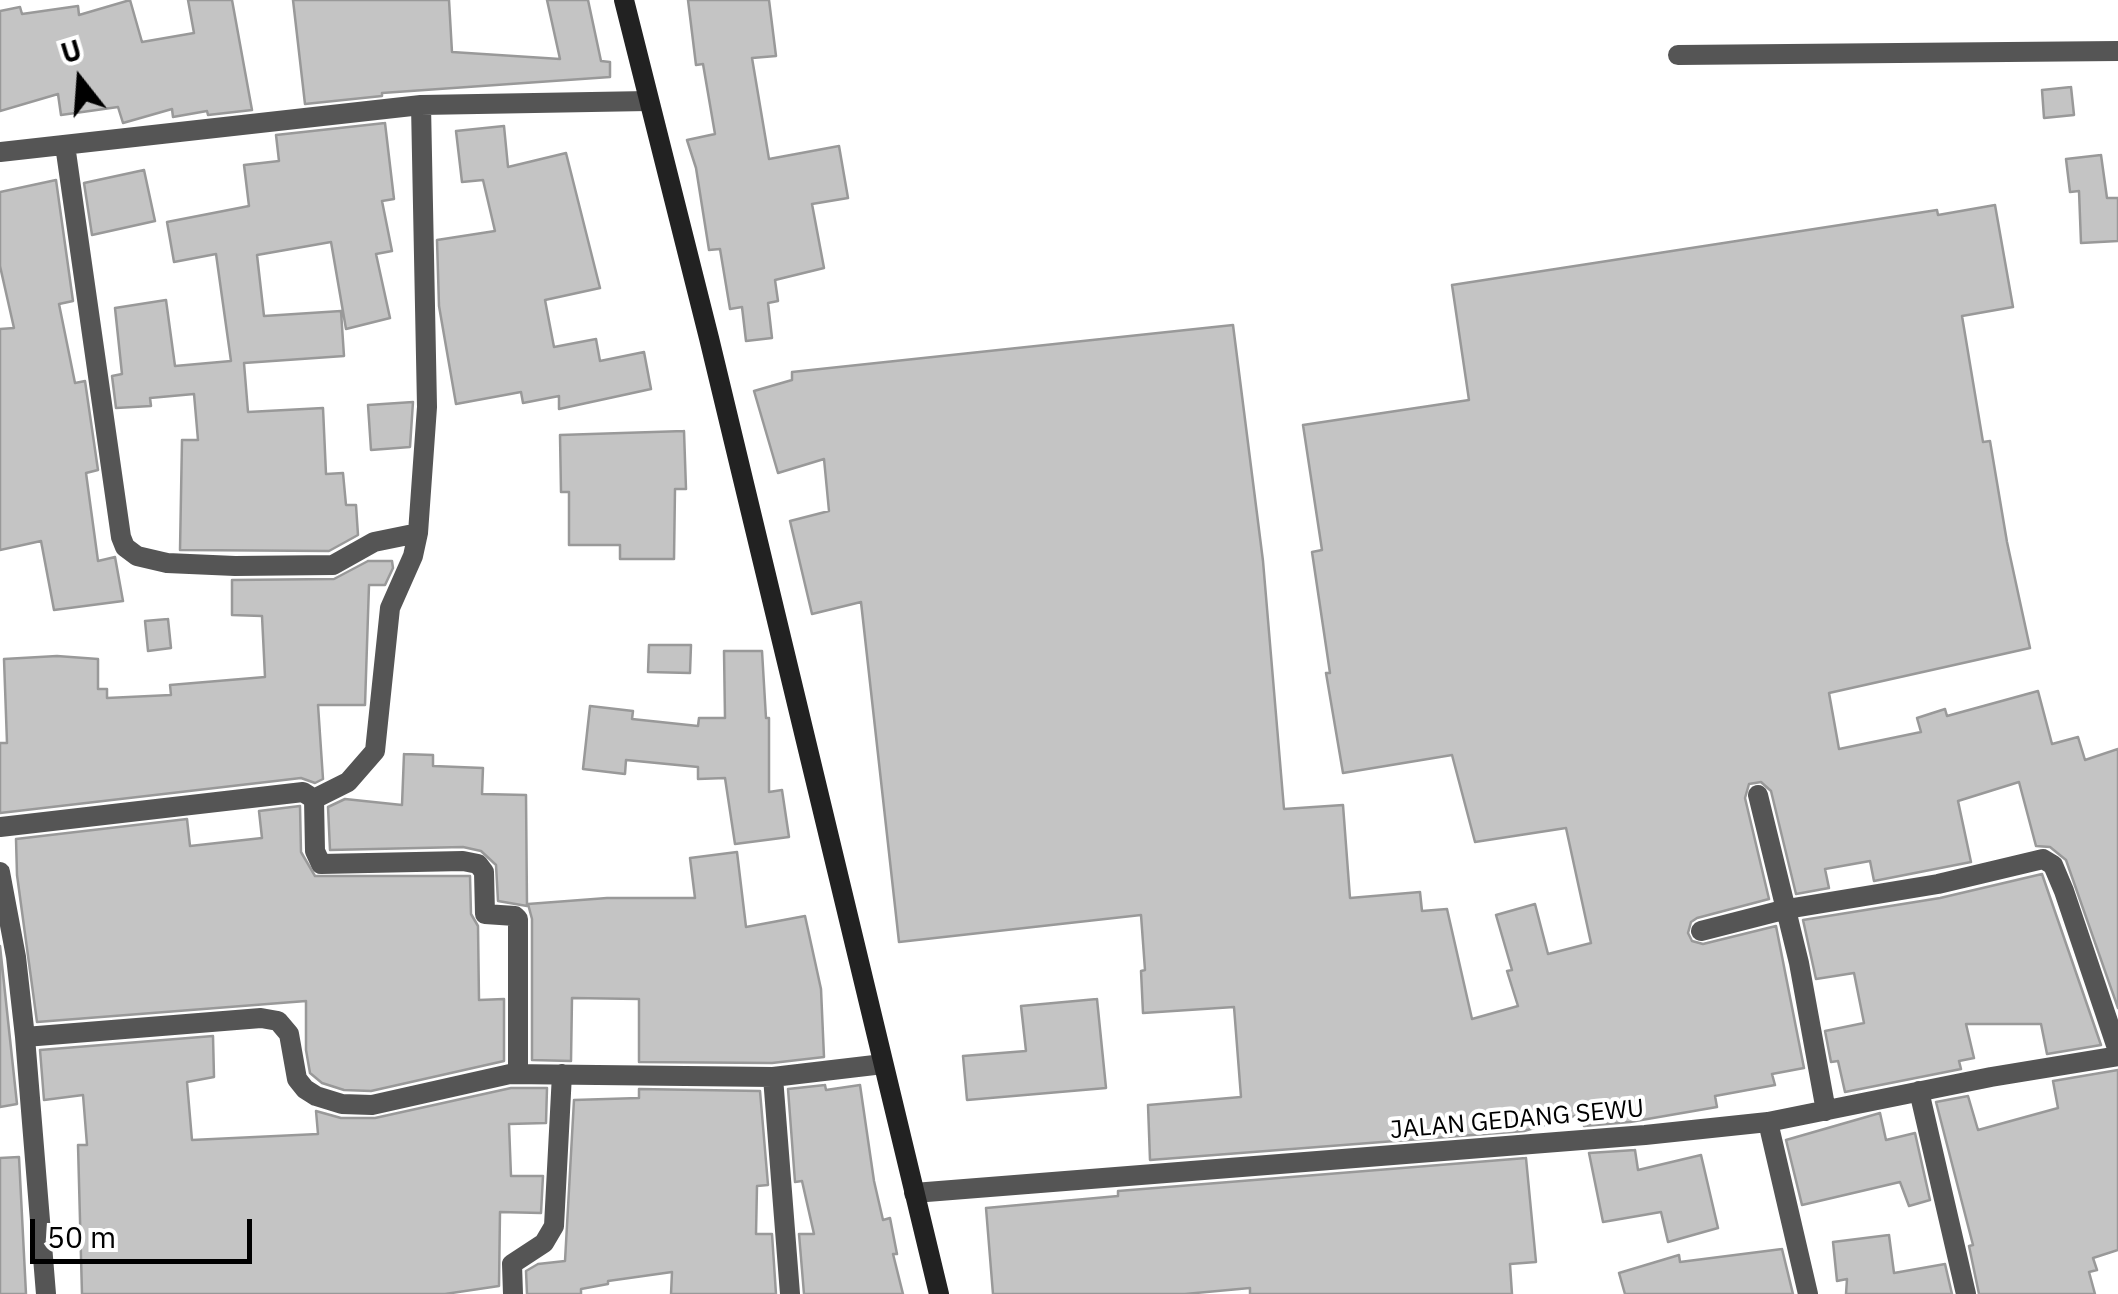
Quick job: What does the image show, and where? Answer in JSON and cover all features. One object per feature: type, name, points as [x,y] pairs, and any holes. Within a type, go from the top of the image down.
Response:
[{"type":"main road","points":[[624,0],[714,357],[938,1294]]},
{"type":"street","points":[[1678,54],[2118,51]]},
{"type":"street","points":[[0,152],[421,105],[648,101]]},
{"type":"street","points":[[314,800],[348,782],[375,751],[390,608],[418,533],[427,407],[421,105]]},
{"type":"street","points":[[65,144],[126,546],[136,556],[167,562],[236,566],[333,564],[374,542],[418,533]]},
{"type":"street","points":[[0,827],[303,792],[314,800]]},
{"type":"street","points":[[1758,796],[1787,909],[1826,1111]]},
{"type":"street","points":[[314,800],[315,851],[321,864],[463,861],[478,864],[484,872],[485,914],[518,919],[518,1074]]},
{"type":"street","points":[[1701,931],[1787,909],[1938,884],[2037,859],[2048,860],[2064,891],[2118,1054]]},
{"type":"street","points":[[0,872],[16,956],[25,1037],[46,1294]]},
{"type":"street","points":[[25,1037],[261,1018],[278,1021],[289,1034],[298,1079],[316,1096],[342,1104],[372,1106],[518,1074],[773,1077],[883,1064]]},
{"type":"street","name":"JALAN GEDANG SEWU","points":[[914,1193],[1768,1122],[2118,1054]]},
{"type":"street","points":[[513,1294],[512,1264],[544,1243],[554,1226],[562,1074]]},
{"type":"street","points":[[773,1077],[790,1294]]},
{"type":"street","points":[[1919,1092],[1966,1294]]},
{"type":"street","points":[[1768,1122],[1808,1294]]},
{"type":"building","points":[[130,0],[142,42],[194,33],[188,0],[232,0],[252,110],[173,117],[172,109],[123,123],[118,107],[61,115],[58,94],[0,111],[0,11],[20,7],[22,14],[78,6],[79,15]]},
{"type":"building","points":[[293,0],[449,0],[452,52],[560,59],[547,0],[588,0],[601,61],[610,62],[610,77],[382,93],[305,104]]},
{"type":"building","points":[[688,0],[769,0],[776,56],[752,58],[769,159],[839,146],[848,198],[812,204],[824,268],[775,280],[778,301],[768,303],[772,338],[746,341],[742,307],[730,309],[720,249],[709,250],[696,168],[687,140],[715,134],[703,64],[696,65]]},
{"type":"building","points":[[2071,87],[2074,115],[2044,118],[2042,90]]},
{"type":"building","points":[[385,123],[394,199],[382,201],[392,251],[376,254],[390,318],[346,329],[331,242],[257,255],[264,316],[341,311],[344,356],[244,363],[248,412],[323,408],[326,474],[343,473],[346,505],[356,505],[358,535],[329,551],[180,550],[182,440],[198,440],[194,394],[150,398],[151,406],[116,408],[112,376],[122,374],[115,308],[166,300],[175,366],[231,361],[216,254],[174,262],[167,222],[249,206],[244,165],[279,161],[276,135]]},
{"type":"building","points":[[504,126],[508,167],[566,153],[600,288],[545,300],[554,347],[596,339],[600,361],[644,352],[651,389],[559,409],[559,396],[523,403],[521,392],[456,404],[439,306],[437,240],[495,231],[483,180],[462,182],[456,131]]},
{"type":"building","points":[[2101,155],[2107,198],[2118,198],[2118,241],[2081,243],[2079,191],[2070,192],[2066,159]]},
{"type":"building","points":[[144,170],[155,221],[92,235],[84,183]]},
{"type":"building","points":[[56,180],[73,301],[59,304],[75,383],[85,381],[98,470],[86,473],[98,561],[115,557],[123,601],[54,610],[41,541],[0,550],[0,329],[14,328],[0,266],[0,192]]},
{"type":"building","points":[[1995,205],[2013,307],[1962,316],[1983,442],[1990,441],[2030,648],[1829,693],[1839,749],[1921,732],[1917,718],[1945,709],[1947,716],[2038,691],[2052,744],[2078,737],[2085,760],[2118,749],[2118,1008],[2066,860],[2050,847],[2036,846],[2019,782],[1958,801],[1971,862],[1874,881],[1870,861],[1825,869],[1829,888],[1796,894],[1771,791],[1761,782],[1749,784],[1745,798],[1769,899],[1697,918],[1691,922],[1688,933],[1692,941],[1703,944],[1776,926],[1804,1068],[1772,1074],[1775,1085],[1715,1096],[1717,1107],[1630,1122],[1584,1126],[1582,1114],[1524,1131],[1150,1160],[1148,1105],[1241,1097],[1234,1007],[1143,1013],[1141,915],[899,942],[861,602],[812,614],[790,521],[829,511],[824,459],[778,473],[754,391],[792,380],[792,372],[1233,325],[1263,561],[1284,809],[1343,805],[1350,898],[1420,892],[1422,911],[1447,909],[1472,1019],[1518,1006],[1496,915],[1535,904],[1548,954],[1591,943],[1566,828],[1475,842],[1452,755],[1343,773],[1312,552],[1322,550],[1303,425],[1469,400],[1452,285],[1937,210],[1938,215]]},
{"type":"building","points":[[413,402],[410,447],[371,450],[368,405]]},
{"type":"building","points":[[684,431],[686,489],[675,489],[674,559],[620,559],[620,545],[569,545],[569,492],[561,492],[560,435]]},
{"type":"building","points":[[368,561],[392,561],[393,568],[385,585],[369,585],[365,705],[318,705],[323,779],[315,783],[301,778],[0,813],[0,743],[7,743],[4,659],[98,659],[98,689],[107,689],[107,698],[171,695],[170,685],[265,677],[262,616],[232,615],[232,580],[334,579]]},
{"type":"building","points":[[168,619],[171,648],[148,651],[145,621]]},
{"type":"building","points":[[649,645],[691,645],[690,673],[648,672]]},
{"type":"building","points":[[724,651],[762,651],[769,718],[769,792],[782,790],[789,837],[735,844],[725,778],[698,779],[698,767],[626,760],[625,774],[583,769],[590,706],[633,711],[632,719],[698,726],[699,718],[725,718]]},
{"type":"building","points":[[404,754],[433,755],[433,766],[483,768],[482,794],[526,795],[527,906],[498,901],[496,865],[481,851],[463,847],[330,850],[328,807],[345,799],[402,805]]},
{"type":"building","points":[[300,806],[301,852],[315,876],[470,876],[471,914],[478,926],[479,1000],[504,999],[504,1061],[371,1091],[344,1090],[322,1083],[310,1073],[306,1001],[37,1022],[17,875],[16,839],[187,819],[190,846],[262,838],[259,811]]},
{"type":"building","points":[[737,852],[746,927],[805,916],[821,989],[824,1057],[772,1063],[639,1062],[639,999],[572,998],[571,1061],[532,1060],[532,919],[528,904],[607,898],[695,898],[690,858]]},
{"type":"building","points":[[2042,874],[2101,1045],[2047,1054],[2041,1024],[1966,1024],[1974,1058],[1959,1061],[1961,1069],[1845,1092],[1838,1061],[1831,1062],[1825,1031],[1864,1023],[1854,973],[1816,979],[1803,920],[1940,898]]},
{"type":"building","points":[[0,946],[17,1104],[0,1107]]},
{"type":"building","points":[[1097,999],[1106,1088],[967,1100],[963,1056],[1026,1051],[1021,1006]]},
{"type":"building","points":[[213,1036],[214,1077],[187,1082],[192,1140],[318,1134],[316,1111],[341,1118],[375,1118],[511,1088],[547,1088],[546,1123],[509,1124],[511,1176],[543,1176],[541,1213],[500,1212],[499,1286],[445,1294],[82,1294],[78,1145],[87,1145],[83,1095],[44,1100],[40,1050]]},
{"type":"building","points":[[2118,1070],[2118,1250],[2093,1258],[2097,1270],[2089,1272],[2095,1294],[1979,1294],[1969,1246],[1973,1245],[1936,1102],[1968,1096],[1978,1130],[2058,1108],[2053,1081]]},
{"type":"building","points":[[825,1085],[826,1090],[860,1085],[874,1181],[883,1220],[890,1218],[897,1254],[893,1254],[903,1294],[804,1294],[799,1234],[814,1234],[802,1181],[795,1182],[788,1089]]},
{"type":"building","points":[[639,1089],[760,1091],[768,1185],[757,1186],[756,1234],[772,1234],[776,1294],[671,1294],[672,1272],[608,1281],[581,1289],[581,1294],[527,1294],[526,1271],[538,1264],[565,1261],[574,1100],[639,1098]]},
{"type":"building","points":[[1880,1113],[1886,1140],[1915,1133],[1930,1200],[1909,1206],[1900,1182],[1802,1205],[1786,1140]]},
{"type":"building","points":[[1635,1150],[1638,1170],[1701,1155],[1718,1228],[1668,1242],[1661,1212],[1603,1222],[1589,1153]]},
{"type":"building","points":[[19,1157],[26,1294],[0,1294],[0,1158]]},
{"type":"building","points":[[1526,1158],[1536,1262],[1510,1264],[1512,1294],[1250,1294],[1250,1288],[1185,1294],[993,1294],[986,1208],[1118,1196],[1118,1191]]},
{"type":"building","points":[[1889,1235],[1894,1273],[1945,1264],[1952,1294],[1846,1294],[1847,1279],[1837,1281],[1833,1242]]},
{"type":"building","points":[[1782,1249],[1793,1294],[1625,1294],[1619,1273],[1679,1255],[1680,1262]]}]
